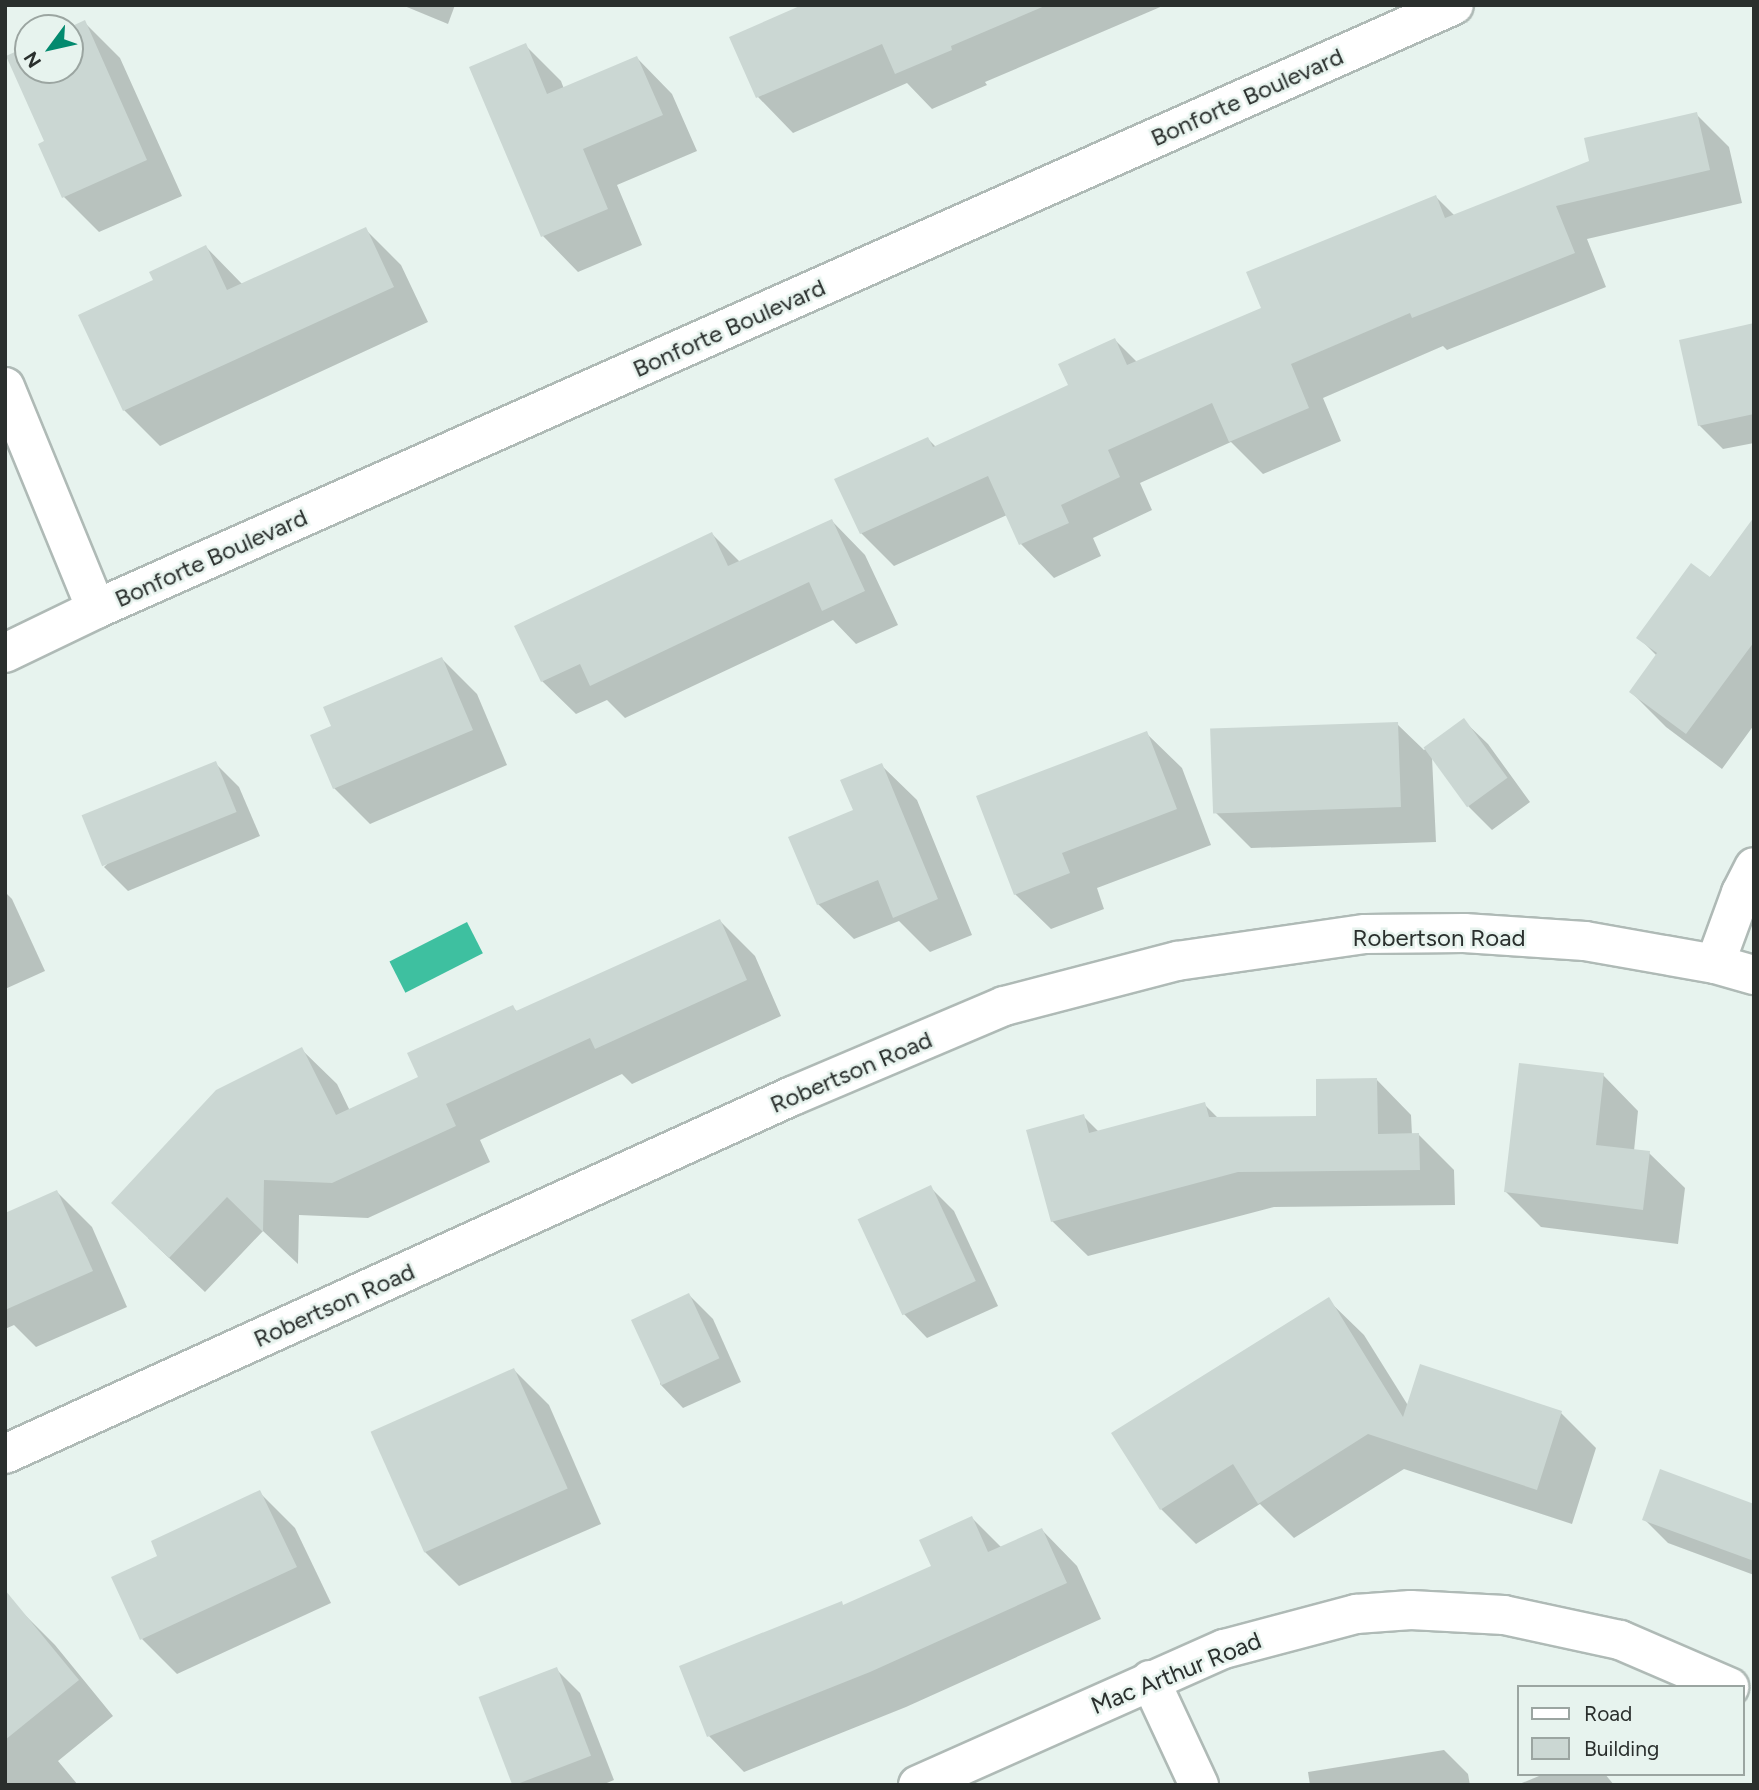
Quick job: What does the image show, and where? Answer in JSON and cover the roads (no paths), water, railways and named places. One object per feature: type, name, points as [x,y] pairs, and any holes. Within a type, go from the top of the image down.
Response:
[{"type":"street","name":"Bonforte Boulevard","points":[[5,653],[96,609],[1454,5]]},
{"type":"street","points":[[5,387],[96,609]]},
{"type":"street","points":[[1715,964],[1741,893],[1754,867]]},
{"type":"street","name":"Robertson Road","points":[[5,1454],[792,1096],[1004,1006],[1177,961],[1365,934],[1464,933],[1585,941],[1715,964],[1754,975]]},
{"type":"street","name":"Mac Arthur Road","points":[[918,1785],[1150,1679],[1224,1649],[1356,1614],[1411,1610],[1504,1615],[1620,1640],[1724,1685]]},
{"type":"street","points":[[1150,1679],[1199,1785]]}]
